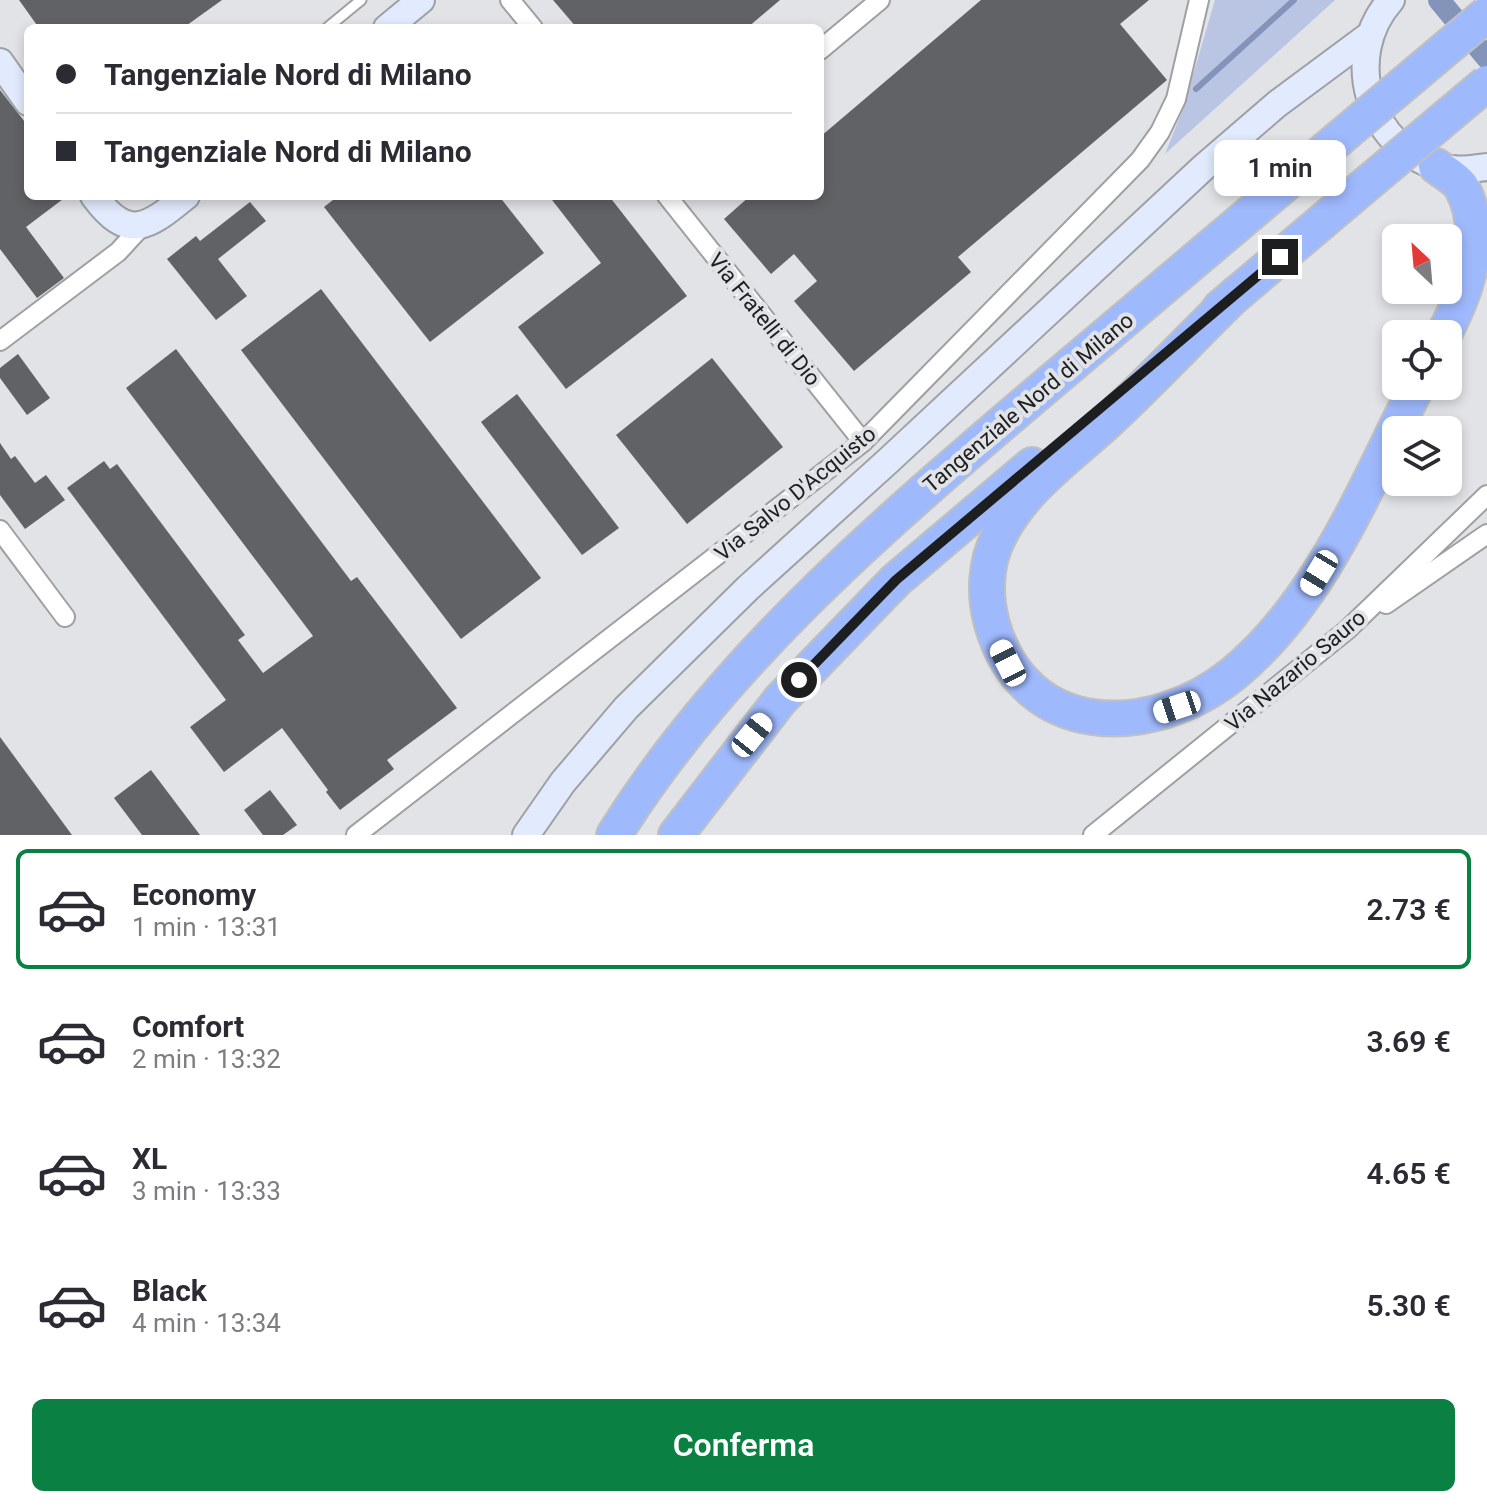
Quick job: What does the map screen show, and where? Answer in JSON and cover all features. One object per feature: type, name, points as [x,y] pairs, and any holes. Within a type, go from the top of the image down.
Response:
[{"type":"highway","name":"Tangenziale Nord di Milano","points":[[614,835],[640,792],[710,705],[791,614],[895,514],[1487,14]]},
{"type":"highway","points":[[676,835],[780,700],[896,580],[1487,83]]},
{"type":"highway","points":[[1436,166],[1460,185],[1473,211],[1477,230],[1473,271],[1450,320]]},
{"type":"highway","points":[[1236,294],[1111,418],[1049,472],[1023,500],[999,536],[989,565],[987,597],[999,645],[1018,677],[1031,691],[1059,709],[1101,718],[1155,714],[1201,696],[1232,675],[1272,637],[1304,597],[1333,549],[1410,400]]},
{"type":"main road","points":[[392,24],[421,0]]},
{"type":"main road","points":[[1391,0],[1370,35],[1365,58],[1365,81],[1372,109],[1387,133],[1409,153],[1436,166],[1467,170],[1487,167]]},
{"type":"main road","points":[[526,835],[563,782],[626,708],[748,588],[1205,166],[1277,104],[1370,35]]},
{"type":"main road","points":[[0,62],[24,96]]},
{"type":"main road","points":[[1312,78],[1326,72],[1347,71],[1365,81]]},
{"type":"main road","points":[[97,200],[113,219],[141,227],[159,218],[181,200]]},
{"type":"street","points":[[510,0],[530,24]]},
{"type":"street","points":[[824,47],[880,0]]},
{"type":"street","name":"Via Salvo D'Acquisto","points":[[356,835],[863,442],[1140,160],[1160,132],[1176,99],[1199,0]]},
{"type":"street","name":"Via Fratelli di Dio","points":[[670,200],[863,442]]},
{"type":"street","points":[[0,341],[118,252],[141,227]]},
{"type":"street","name":"Via Nazario Sauro","points":[[1093,835],[1347,630],[1487,495]]},
{"type":"street","points":[[0,530],[65,617]]},
{"type":"street","points":[[1347,630],[1487,534]]},
{"type":"lane","points":[[332,24],[361,0]]},
{"type":"shaded area","points":[[1215,0],[1335,0],[1165,154],[1183,109]]},
{"type":"building","points":[[19,0],[222,0],[189,24],[36,24]]},
{"type":"building","points":[[553,0],[780,0],[752,24],[574,24]]},
{"type":"building","points":[[981,0],[1149,0],[1120,24],[1167,80],[958,257],[971,272],[854,371],[794,301],[817,281],[794,254],[771,274],[724,219],[745,200],[824,200],[824,134]]},
{"type":"building","points":[[0,90],[24,121],[24,200],[62,200],[26,227],[64,278],[37,298],[0,249]]},
{"type":"building","points":[[333,200],[502,200],[544,253],[430,342],[324,207]]},
{"type":"building","points":[[552,200],[612,200],[687,296],[566,389],[518,327],[601,263]]},
{"type":"building","points":[[250,202],[266,221],[218,259],[247,296],[216,320],[167,259],[196,236],[200,241]]},
{"type":"building","points":[[321,289],[541,578],[461,639],[241,350]]},
{"type":"building","points":[[176,349],[351,581],[357,577],[457,708],[387,760],[394,769],[340,810],[282,728],[224,772],[190,727],[226,700],[67,488],[104,461],[110,469],[117,464],[245,635],[238,640],[263,673],[313,636],[126,388]]},
{"type":"building","points":[[18,354],[50,398],[27,415],[0,378],[0,368]]},
{"type":"building","points":[[712,358],[783,447],[687,524],[616,435]]},
{"type":"building","points":[[517,394],[619,528],[582,555],[481,422]]},
{"type":"building","points":[[0,443],[11,459],[15,456],[35,483],[46,475],[65,500],[25,529],[0,495]]},
{"type":"building","points":[[0,737],[72,835],[0,835]]},
{"type":"building","points":[[151,770],[200,835],[142,835],[114,798]]},
{"type":"building","points":[[270,790],[297,825],[283,835],[263,835],[244,810]]},
{"type":"waterway","points":[[1196,89],[1294,0]]},
{"type":"waterway","points":[[1439,0],[1487,58]]},
{"type":"route","points":[[799,680],[896,580],[1280,257]]}]
